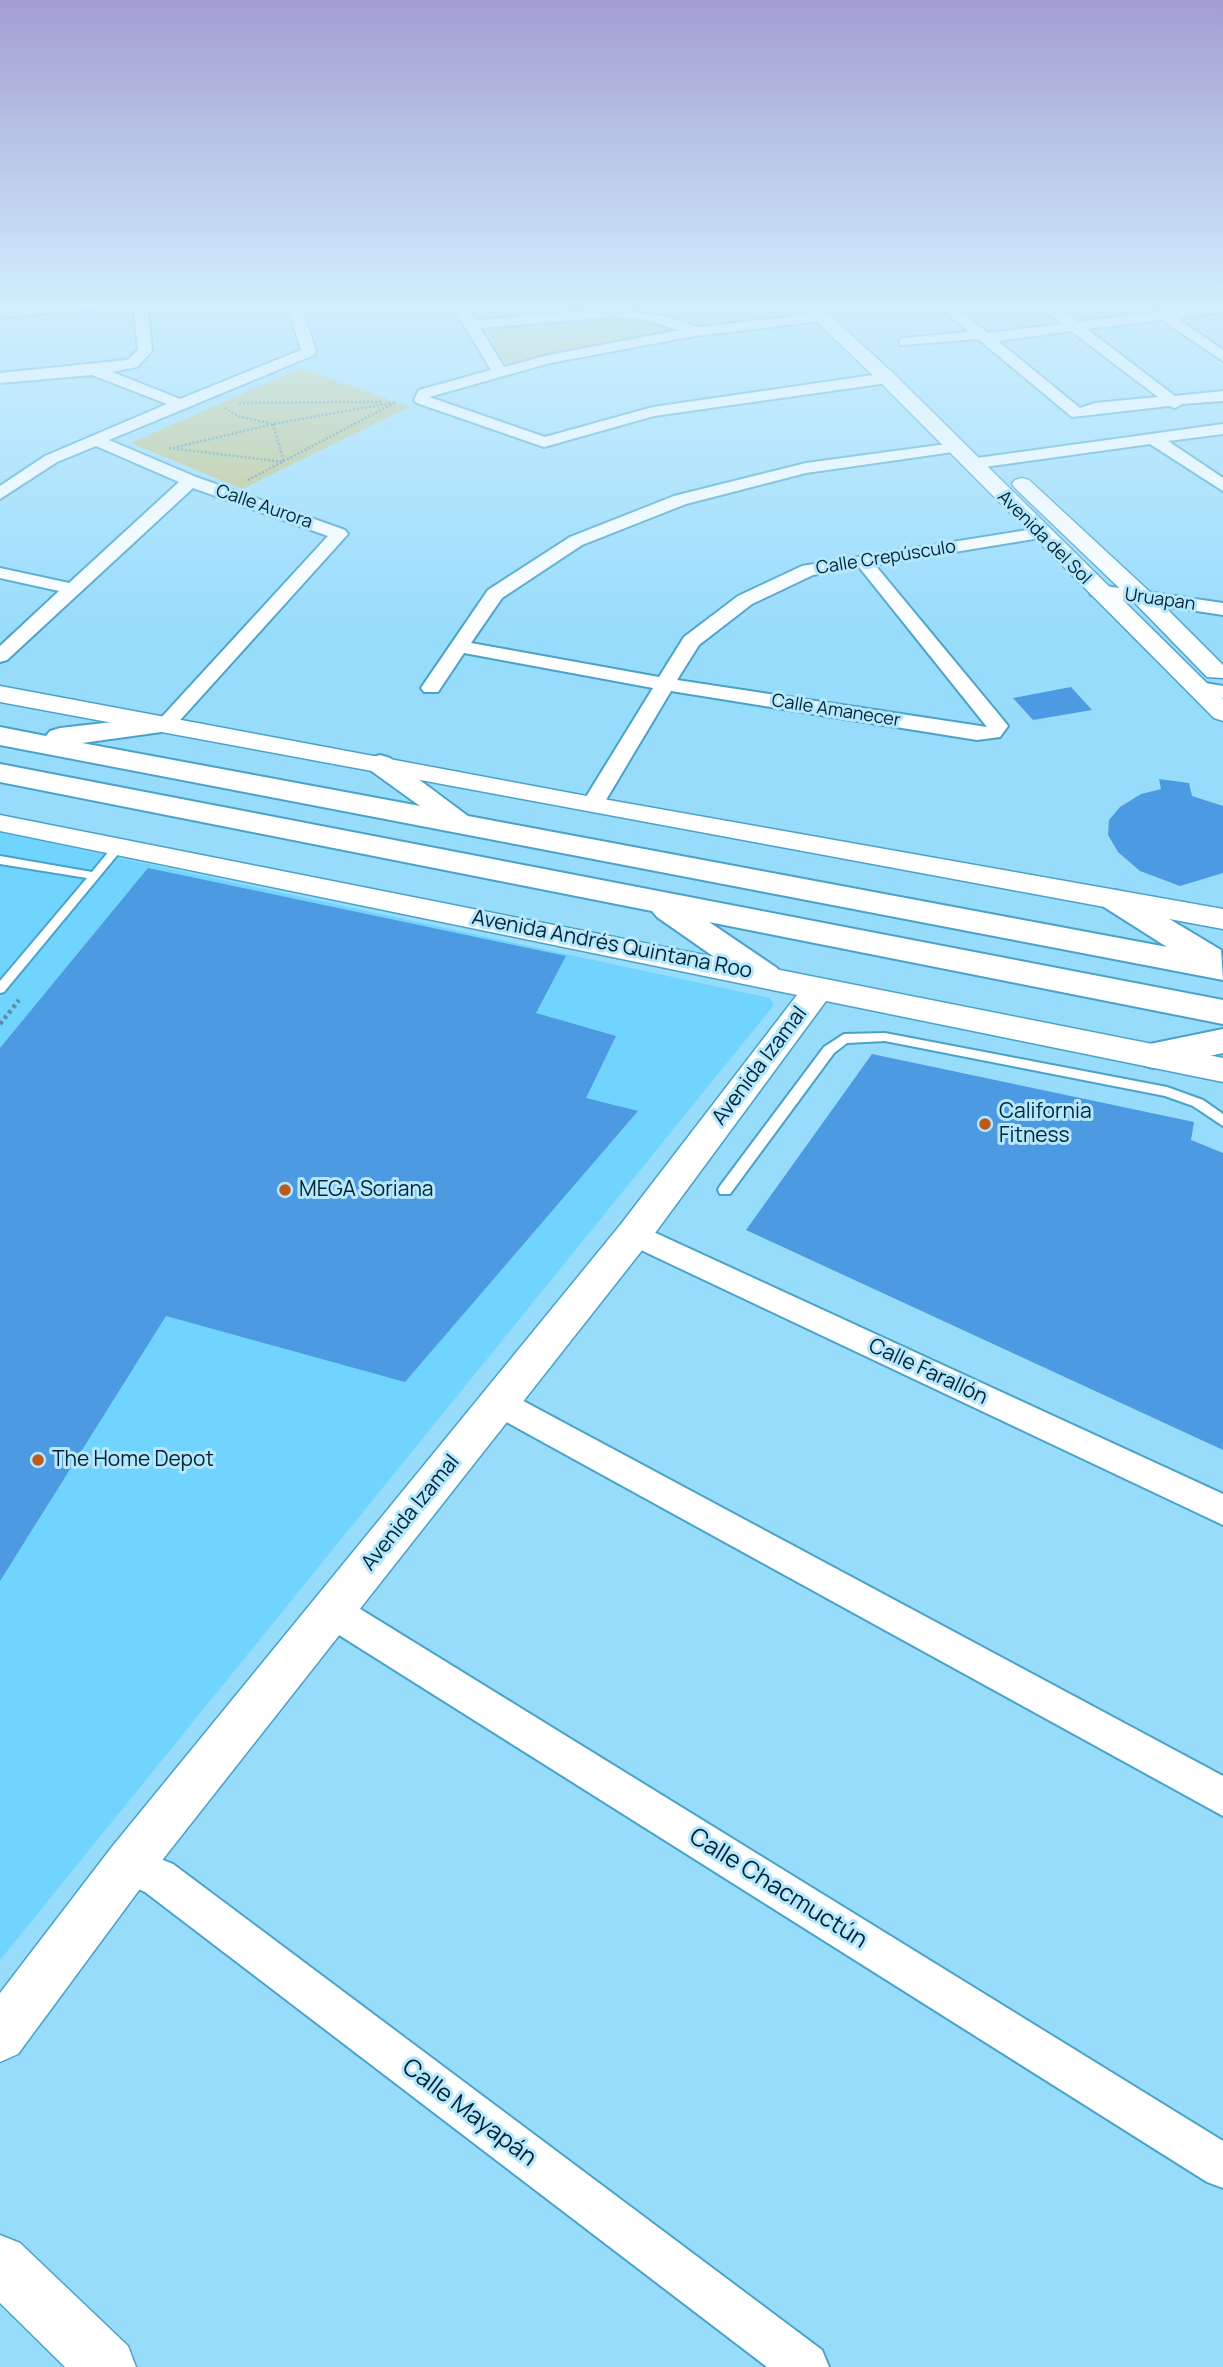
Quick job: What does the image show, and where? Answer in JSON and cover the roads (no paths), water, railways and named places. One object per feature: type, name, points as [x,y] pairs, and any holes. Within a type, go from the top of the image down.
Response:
[{"type":"main road","points":[[12,738],[166,724]]},
{"type":"main road","points":[[12,738],[1223,968]]},
{"type":"main road","points":[[380,764],[465,825]]},
{"type":"main road","points":[[0,772],[1223,1012]]},
{"type":"main road","points":[[1115,900],[1223,968]]},
{"type":"main road","points":[[655,901],[765,976]]},
{"type":"main road","points":[[1153,1055],[1223,1041]]},
{"type":"street","points":[[0,494],[23,475],[51,459],[158,413]]},
{"type":"street","points":[[461,413],[544,442],[648,413]]},
{"type":"street","name":"Avenida del Sol","points":[[921,413],[1223,713]]},
{"type":"street","points":[[970,464],[991,453],[1223,429]]},
{"type":"street","points":[[1152,438],[1223,486]]},
{"type":"street","points":[[96,440],[190,481]]},
{"type":"street","points":[[431,688],[495,594],[576,541],[680,500],[806,468],[954,448]]},
{"type":"street","name":"Avenida del Sol","points":[[991,453],[1143,598],[1223,680]]},
{"type":"street","points":[[0,470],[23,475]]},
{"type":"street","name":"Calle Aurora","points":[[0,656],[190,481],[339,534],[166,724]]},
{"type":"street","name":"Calle Crepúsculo","points":[[592,805],[691,641],[745,600],[808,570],[1040,533]]},
{"type":"street","name":"Calle Amanecer","points":[[461,647],[664,684],[976,734],[993,733],[998,726],[863,561]]},
{"type":"street","points":[[0,573],[73,589]]},
{"type":"street","name":"Uruapan","points":[[1098,591],[1223,608]]},
{"type":"street","points":[[1199,688],[1223,692]]},
{"type":"street","points":[[0,694],[1223,919]]},
{"type":"street","name":"Avenida Andrés Quintana Roo","points":[[0,823],[1223,1070]]},
{"type":"street","name":"Avenida Izamal","points":[[8,2016],[501,1403],[634,1234],[820,987]]},
{"type":"street","name":"Calle Farallón","points":[[634,1234],[1223,1510]]},
{"type":"street","points":[[501,1403],[1223,1797]]},
{"type":"street","name":"Calle Chacmuctún","points":[[332,1611],[1223,2166]]},
{"type":"street","name":"Calle Mayapán","points":[[128,1865],[159,1878],[805,2367]]},
{"type":"street","points":[[0,2263],[107,2367]]},
{"type":"lane","points":[[0,989],[118,847]]},
{"type":"lane","points":[[0,860],[95,876]]},
{"type":"lane","points":[[725,1190],[829,1050],[844,1039],[885,1037],[1167,1092],[1198,1103],[1221,1118]]},
{"type":"place","name":"California Fitness","points":[[985,1124]]},
{"type":"place","name":"MEGA Soriana","points":[[285,1190]]},
{"type":"place","name":"The Home Depot","points":[[38,1460]]}]
